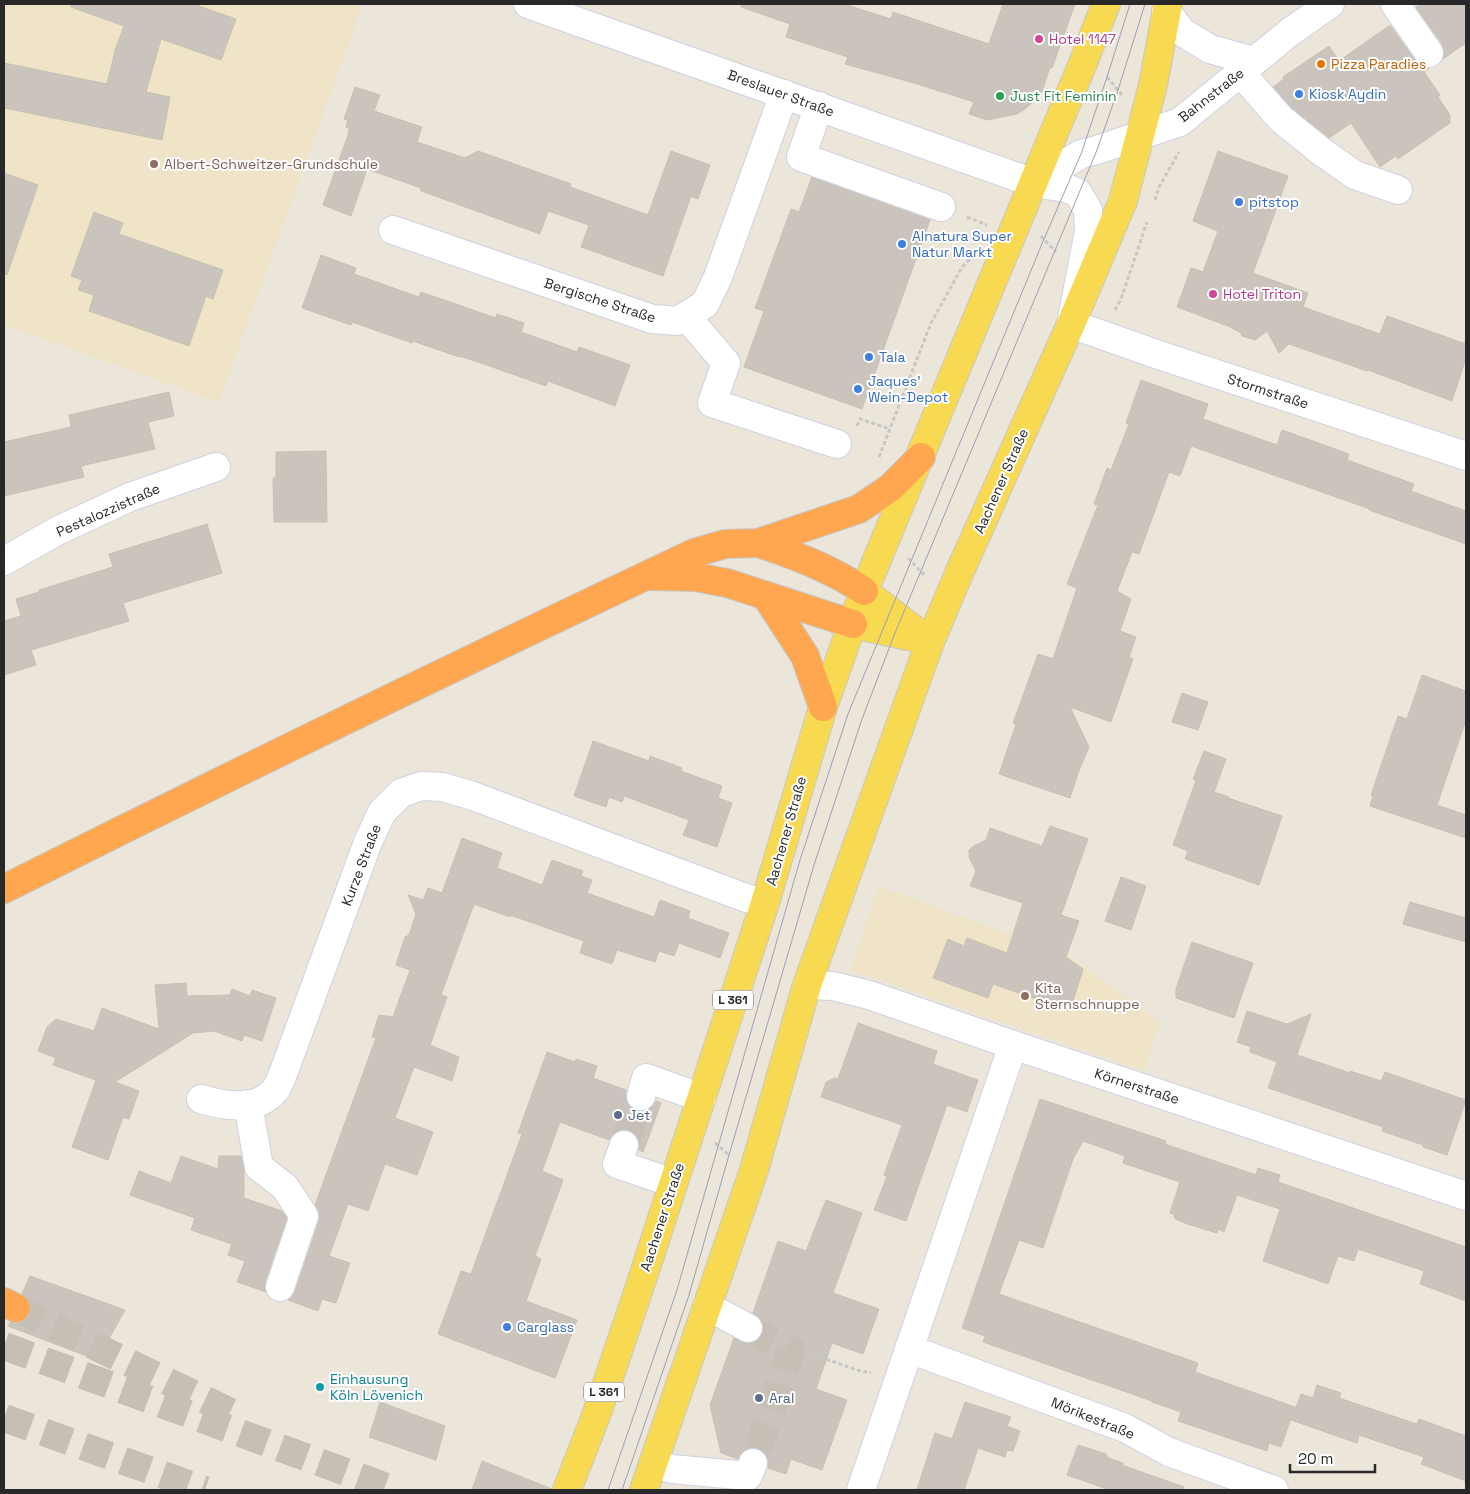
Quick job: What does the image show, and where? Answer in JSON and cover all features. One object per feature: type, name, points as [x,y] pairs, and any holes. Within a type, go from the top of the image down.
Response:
[{"type":"highway","points":[[4,889],[489,650],[694,553],[725,544],[758,543],[859,509],[890,488],[921,457]]},
{"type":"highway","points":[[758,543],[799,557],[846,578],[864,591]]},
{"type":"highway","points":[[646,575],[695,577],[727,583],[853,624]]},
{"type":"highway","points":[[766,596],[805,656],[823,707]]},
{"type":"main road","name":"Aachener Straße","points":[[567,1490],[597,1414],[638,1292],[765,903],[823,707],[864,591],[1034,183],[1106,4]]},
{"type":"main road","name":"Aachener Straße","points":[[644,1490],[754,1170],[807,985],[930,642],[1071,324],[1123,201],[1138,136],[1153,84],[1167,7]]},
{"type":"main road","points":[[864,591],[930,642]]},
{"type":"main road","points":[[853,624],[930,642]]},
{"type":"street","name":"Breslauer Straße","points":[[528,4],[1034,183]]},
{"type":"street","name":"Bahnstraße","points":[[1138,136],[1180,122],[1290,32],[1330,4]]},
{"type":"street","points":[[1395,4],[1429,53]]},
{"type":"street","name":"Bahnstraße","points":[[1167,7],[1182,32],[1210,49],[1247,67]]},
{"type":"street","points":[[1247,67],[1281,119],[1322,152],[1356,175],[1398,190]]},
{"type":"street","name":"Bergische Straße","points":[[393,230],[652,319],[678,321],[705,304],[718,277],[784,94]]},
{"type":"street","points":[[819,106],[801,158],[941,207]]},
{"type":"street","points":[[1034,183],[1081,154],[1138,136]]},
{"type":"street","name":"Aachener Straße","points":[[1034,183],[1066,188],[1078,193],[1088,210],[1088,232],[1071,324]]},
{"type":"street","points":[[686,316],[726,363],[712,403],[837,444]]},
{"type":"street","name":"Stormstraße","points":[[1071,324],[1159,355],[1466,456]]},
{"type":"street","name":"Pestalozzistraße","points":[[4,561],[57,531],[130,497],[216,467]]},
{"type":"street","name":"Kurze Straße","points":[[201,1099],[216,1104],[238,1106],[263,1100],[275,1089],[283,1074],[368,842],[382,812],[401,793],[421,786],[443,787],[473,796],[746,898],[765,903]]},
{"type":"street","name":"Körnerstraße","points":[[807,985],[834,986],[869,995],[1466,1196]]},
{"type":"street","points":[[860,1490],[1013,1045]]},
{"type":"street","points":[[641,1096],[646,1078],[702,1098]]},
{"type":"street","points":[[248,1104],[259,1167],[285,1186],[304,1216],[280,1287]]},
{"type":"street","points":[[624,1145],[617,1164],[673,1183]]},
{"type":"street","points":[[708,1306],[748,1328]]},
{"type":"street","name":"Mörikestraße","points":[[910,1349],[1125,1428],[1169,1452],[1274,1490]]},
{"type":"street","points":[[654,1463],[672,1469],[748,1476],[753,1464]]},
{"type":"path","points":[[1103,72],[1126,99],[1132,82],[1153,84]]},
{"type":"path","points":[[1153,206],[1159,187],[1182,148],[1180,122]]},
{"type":"path","points":[[1100,334],[1121,299],[1150,215]]},
{"type":"path","points":[[903,552],[929,580]]},
{"type":"path","points":[[713,1141],[733,1160]]},
{"type":"path","points":[[814,1355],[857,1370],[875,1374]]},
{"type":"shaded area","name":"Albert-Schweitzer-Grundschule","points":[[4,4],[363,4],[219,402],[4,325]]},
{"type":"shaded area","name":"Kita Sternschnuppe","points":[[879,886],[1071,957],[1160,1022],[1144,1071],[850,970]]},
{"type":"building","points":[[71,4],[193,4],[236,19],[221,60],[161,39],[146,92],[170,97],[162,140],[4,108],[4,63],[107,84],[116,47],[124,26],[71,7]]},
{"type":"building","points":[[741,4],[844,4],[891,19],[893,12],[989,44],[1003,4],[1075,4],[1041,95],[1017,114],[987,120],[969,114],[974,102],[845,64],[848,57],[786,37],[790,24],[741,7]]},
{"type":"building","points":[[1420,4],[1466,4],[1466,43],[1443,59],[1444,51],[1442,44],[1416,7]]},
{"type":"building","points":[[1390,25],[1416,62],[1422,67],[1429,68],[1424,72],[1440,95],[1438,97],[1450,115],[1450,123],[1398,159],[1396,156],[1380,167],[1351,123],[1329,138],[1292,108],[1273,87],[1284,79],[1283,77],[1329,46],[1339,61]]},
{"type":"building","points":[[355,87],[380,95],[374,111],[422,127],[417,142],[465,158],[478,151],[571,184],[570,187],[648,215],[671,151],[710,165],[698,199],[691,196],[663,276],[581,247],[589,225],[548,211],[540,234],[421,191],[421,188],[367,169],[351,216],[323,205],[348,135],[349,128],[346,127],[348,120],[344,119]]},
{"type":"building","points":[[1218,151],[1288,176],[1253,273],[1308,293],[1303,307],[1380,334],[1387,316],[1466,344],[1466,358],[1452,401],[1368,370],[1289,344],[1279,353],[1267,331],[1255,340],[1242,336],[1240,332],[1233,328],[1177,307],[1191,268],[1203,272],[1218,231],[1193,221]]},
{"type":"building","points":[[4,173],[38,185],[7,275],[4,274]]},
{"type":"building","points":[[812,177],[930,220],[862,409],[744,367],[764,311],[755,308],[791,209],[799,212]]},
{"type":"building","points":[[94,212],[123,223],[119,234],[223,270],[213,299],[206,296],[189,346],[89,311],[94,295],[78,290],[82,280],[71,276]]},
{"type":"building","points":[[321,255],[356,268],[354,274],[419,297],[421,292],[496,318],[497,314],[524,323],[521,332],[577,352],[579,347],[630,365],[615,406],[548,381],[546,386],[413,341],[412,343],[352,322],[351,325],[302,308]]},
{"type":"building","points":[[1141,380],[1208,404],[1203,419],[1277,445],[1282,430],[1349,454],[1347,460],[1414,484],[1411,491],[1466,511],[1466,544],[1191,446],[1180,476],[1169,472],[1139,554],[1132,552],[1117,591],[1131,599],[1120,631],[1136,637],[1129,657],[1133,659],[1111,722],[1070,707],[1089,747],[1070,798],[999,774],[1016,724],[1013,723],[1038,654],[1053,659],[1077,588],[1067,584],[1098,505],[1094,504],[1107,468],[1111,470],[1129,424],[1126,423]]},
{"type":"building","points":[[169,392],[174,416],[148,422],[155,449],[81,466],[84,477],[4,496],[4,442],[71,427],[69,415]]},
{"type":"building","points":[[326,451],[327,522],[274,522],[273,478],[276,478],[276,452]]},
{"type":"building","points":[[207,524],[222,573],[123,603],[129,621],[31,650],[36,665],[4,675],[4,621],[21,616],[16,599],[113,567],[109,554]]},
{"type":"building","points":[[1422,675],[1466,691],[1466,720],[1437,805],[1466,815],[1466,838],[1370,806],[1373,796],[1371,795],[1398,716],[1407,719]]},
{"type":"building","points":[[1182,693],[1208,702],[1198,730],[1172,722]]},
{"type":"building","points":[[593,741],[649,761],[650,756],[682,768],[681,771],[722,786],[718,798],[732,803],[717,847],[683,835],[689,820],[624,796],[622,802],[609,797],[606,807],[574,796]]},
{"type":"building","points":[[1204,751],[1226,759],[1214,792],[1282,816],[1259,885],[1185,859],[1188,851],[1173,845],[1196,780],[1193,779]]},
{"type":"building","points":[[1050,826],[1088,839],[1061,915],[1079,921],[1066,957],[1083,969],[1070,1011],[993,984],[988,998],[933,978],[948,939],[964,946],[967,938],[1007,953],[1023,903],[970,886],[976,871],[969,857],[969,850],[986,840],[990,828],[1042,846]]},
{"type":"building","points":[[462,838],[502,853],[497,868],[542,885],[552,860],[583,871],[581,876],[592,880],[587,893],[654,917],[660,900],[690,911],[688,918],[729,933],[720,958],[679,943],[674,956],[659,951],[655,962],[617,950],[612,964],[580,953],[584,941],[474,904],[441,995],[447,997],[430,1045],[459,1057],[452,1081],[414,1067],[395,1118],[433,1132],[417,1175],[385,1164],[368,1211],[348,1204],[329,1256],[350,1263],[336,1303],[322,1299],[318,1311],[288,1300],[295,1292],[319,1221],[319,1214],[315,1205],[376,1038],[372,1037],[379,1015],[393,1017],[410,970],[396,965],[405,937],[409,935],[416,914],[408,895],[423,900],[428,888],[442,893]]},
{"type":"building","points":[[1121,877],[1146,886],[1131,930],[1105,921]]},
{"type":"building","points":[[1410,902],[1466,918],[1466,942],[1403,924]]},
{"type":"building","points":[[1192,942],[1253,963],[1234,1018],[1176,998],[1176,989]]},
{"type":"building","points":[[186,983],[187,996],[230,995],[232,989],[250,996],[252,990],[276,998],[262,1041],[244,1035],[242,1041],[214,1031],[193,1033],[115,1082],[139,1091],[129,1119],[123,1117],[108,1160],[72,1147],[96,1080],[53,1065],[56,1058],[38,1051],[47,1027],[56,1019],[94,1031],[102,1008],[159,1029],[155,985]]},
{"type":"building","points":[[1247,1011],[1287,1024],[1311,1014],[1297,1055],[1350,1073],[1350,1071],[1381,1081],[1385,1072],[1466,1100],[1447,1155],[1382,1131],[1383,1127],[1268,1088],[1277,1062],[1250,1052],[1251,1047],[1237,1042]]},
{"type":"building","points":[[858,1023],[937,1051],[933,1064],[978,1080],[967,1112],[947,1105],[906,1221],[874,1210],[887,1176],[884,1175],[902,1125],[821,1097],[826,1082],[835,1078],[838,1079]]},
{"type":"building","points":[[547,1052],[575,1062],[576,1059],[597,1066],[593,1078],[626,1090],[626,1100],[630,1107],[636,1111],[645,1111],[652,1107],[656,1101],[661,1103],[643,1152],[639,1150],[639,1142],[636,1135],[629,1130],[621,1130],[614,1133],[609,1140],[560,1122],[542,1171],[563,1180],[535,1256],[541,1259],[526,1301],[577,1320],[555,1378],[438,1334],[461,1271],[471,1274],[522,1134],[518,1133]]},
{"type":"building","points":[[1040,1099],[1166,1141],[1165,1144],[1256,1175],[1258,1168],[1280,1175],[1278,1182],[1466,1247],[1466,1301],[1420,1284],[1424,1271],[1358,1249],[1354,1261],[1338,1256],[1328,1284],[1263,1261],[1280,1209],[1237,1195],[1224,1232],[1218,1229],[1217,1233],[1187,1224],[1174,1218],[1175,1215],[1170,1213],[1180,1182],[1123,1163],[1125,1156],[1083,1141],[1073,1159],[1043,1248],[1019,1240],[999,1294],[1198,1363],[1195,1372],[1295,1407],[1281,1447],[1269,1443],[1267,1451],[1178,1421],[1181,1412],[983,1342],[985,1336],[962,1328]]},
{"type":"building","points":[[181,1156],[218,1169],[219,1156],[241,1156],[244,1171],[244,1198],[282,1211],[287,1218],[265,1282],[266,1292],[237,1282],[245,1261],[228,1255],[232,1244],[191,1230],[195,1218],[130,1195],[139,1171],[171,1183]]},
{"type":"building","points":[[826,1200],[862,1213],[833,1293],[879,1309],[863,1354],[832,1343],[816,1389],[847,1400],[822,1470],[791,1459],[786,1474],[768,1468],[765,1454],[758,1448],[750,1448],[744,1451],[738,1459],[721,1453],[710,1405],[734,1338],[749,1344],[757,1341],[762,1335],[764,1327],[761,1320],[753,1313],[778,1241],[806,1251]]},
{"type":"building","points":[[30,1276],[125,1310],[97,1360],[8,1326],[10,1322],[16,1324],[24,1321],[30,1315],[32,1308],[29,1300],[22,1294]]},
{"type":"building","points":[[1317,1385],[1341,1393],[1339,1398],[1417,1424],[1419,1419],[1466,1436],[1466,1481],[1421,1464],[1424,1457],[1359,1435],[1357,1443],[1291,1420],[1301,1394],[1313,1398]]},
{"type":"building","points":[[380,1402],[445,1426],[436,1460],[369,1437]]},
{"type":"building","points":[[965,1402],[1011,1417],[1007,1426],[1020,1431],[1013,1451],[1007,1450],[1005,1457],[978,1448],[964,1490],[917,1490],[935,1433],[952,1439]]},
{"type":"building","points":[[1078,1445],[1106,1454],[1108,1458],[1123,1463],[1122,1465],[1184,1487],[1183,1490],[1110,1490],[1067,1475]]},
{"type":"building","points":[[482,1461],[552,1489],[552,1490],[472,1490]]},
{"type":"tunnel","points":[[624,1145],[641,1096]]},
{"type":"tunnel","points":[[16,1308],[239,1416]]},
{"type":"tunnel","points":[[748,1328],[791,1350],[753,1463]]},
{"type":"tunnel","points":[[4,1346],[395,1490]]},
{"type":"tunnel","points":[[4,1418],[205,1490]]},
{"type":"tram line","points":[[608,1490],[677,1290],[800,860],[848,714],[1044,239],[1081,154],[1130,4]]},
{"type":"tram line","points":[[622,1490],[689,1295],[814,865],[862,719],[895,633],[1097,150],[1145,4]]},
{"type":"place","name":"Hotel 1147","points":[[1039,39]]},
{"type":"place","name":"Pizza Paradies","points":[[1321,64]]},
{"type":"place","name":"Kiosk Aydin","points":[[1299,94]]},
{"type":"place","name":"Just Fit Feminin","points":[[1000,96]]},
{"type":"place","name":"Albert-Schweitzer-Grundschule","points":[[154,164]]},
{"type":"place","name":"pitstop","points":[[1239,202]]},
{"type":"place","name":"Alnatura Super Natur Markt","points":[[902,244]]},
{"type":"place","name":"Hotel Triton","points":[[1213,294]]},
{"type":"place","name":"Tala","points":[[869,357]]},
{"type":"place","name":"Jaques' Wein-Depot","points":[[858,389]]},
{"type":"place","name":"Kita Sternschnuppe","points":[[1025,996]]},
{"type":"place","name":"Jet","points":[[618,1115]]},
{"type":"place","name":"Carglass","points":[[507,1327]]},
{"type":"place","name":"Einhausung Köln Lövenich","points":[[320,1387]]},
{"type":"place","name":"Aral","points":[[759,1398]]}]
